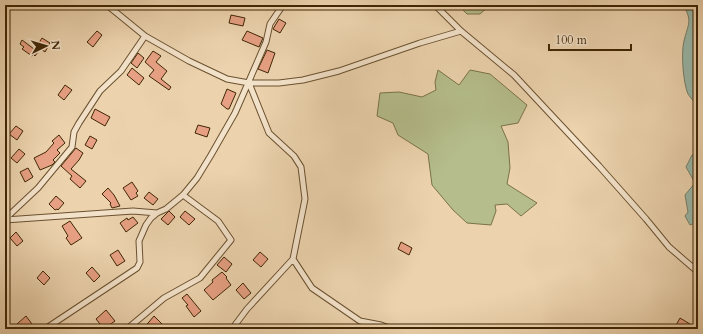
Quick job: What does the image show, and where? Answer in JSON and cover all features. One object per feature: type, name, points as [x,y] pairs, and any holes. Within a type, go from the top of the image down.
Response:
[{"type":"street","points":[[107,5],[145,36],[189,62],[227,79],[249,83],[279,83],[304,80],[339,71],[420,43],[461,31]]},
{"type":"street","points":[[45,329],[137,268],[140,262],[139,241],[151,218],[157,213],[166,209],[183,195],[197,178],[212,155],[235,113],[249,83],[266,42],[270,24],[283,5]]},
{"type":"street","points":[[434,5],[461,31],[514,75],[599,166],[669,247],[698,272]]},
{"type":"street","points":[[5,220],[38,188],[72,147],[74,132],[100,91],[121,71],[145,36]]},
{"type":"street","points":[[232,329],[247,309],[293,259],[305,200],[301,167],[294,156],[269,133],[249,83]]},
{"type":"street","points":[[127,329],[164,298],[200,278],[231,240],[218,221],[183,195]]},
{"type":"street","points":[[5,220],[133,211],[157,213]]},
{"type":"street","points":[[293,259],[312,288],[360,321],[381,325],[392,329]]},
{"type":"green space","points":[[458,5],[490,5],[480,14],[467,14]]},
{"type":"green space","points":[[438,70],[459,85],[470,70],[490,74],[527,105],[518,123],[501,126],[508,142],[510,168],[507,184],[537,203],[521,216],[507,204],[495,205],[496,211],[491,225],[467,223],[453,210],[432,185],[428,154],[398,135],[393,123],[377,116],[380,93],[399,92],[422,97],[436,90],[435,82]]},
{"type":"shaded area","points":[[683,5],[698,5],[698,106],[688,94],[686,89],[683,46],[689,19]]},
{"type":"shaded area","points":[[698,152],[698,222],[690,225],[685,216],[688,212],[685,195],[695,183],[686,167],[692,155],[695,155]]},
{"type":"building","points":[[231,15],[245,18],[243,26],[229,23]]},
{"type":"building","points":[[279,19],[286,23],[280,33],[273,29]]},
{"type":"building","points":[[97,31],[102,35],[93,47],[87,42]]},
{"type":"building","points":[[247,31],[263,38],[259,47],[242,40]]},
{"type":"building","points":[[42,38],[50,43],[45,52],[37,46]]},
{"type":"building","points":[[22,40],[38,52],[35,56],[33,54],[32,56],[22,49],[24,47],[20,44]]},
{"type":"building","points":[[267,50],[275,53],[268,73],[258,69]]},
{"type":"building","points":[[153,51],[161,56],[156,62],[167,71],[161,79],[171,87],[169,90],[149,76],[154,70],[145,62]]},
{"type":"building","points":[[138,53],[144,58],[137,68],[131,63]]},
{"type":"building","points":[[132,68],[144,78],[139,85],[127,75]]},
{"type":"building","points":[[65,85],[72,90],[64,100],[58,95]]},
{"type":"building","points":[[227,89],[236,93],[229,109],[221,104]]},
{"type":"building","points":[[95,109],[110,117],[105,126],[91,118]]},
{"type":"building","points":[[198,125],[210,128],[207,137],[195,133]]},
{"type":"building","points":[[16,126],[23,131],[17,140],[9,134]]},
{"type":"building","points":[[59,135],[65,143],[57,150],[60,153],[53,160],[55,162],[52,165],[40,170],[34,158],[46,152],[54,143],[52,141]]},
{"type":"building","points":[[90,136],[97,140],[92,149],[85,145]]},
{"type":"building","points":[[76,148],[83,153],[71,169],[86,181],[80,188],[70,179],[72,176],[61,166]]},
{"type":"building","points":[[19,149],[25,154],[17,163],[11,158]]},
{"type":"building","points":[[28,168],[33,177],[25,182],[20,172]]},
{"type":"building","points":[[132,182],[138,191],[136,193],[138,196],[131,200],[123,188]]},
{"type":"building","points":[[108,188],[120,206],[112,208],[111,203],[102,194]]},
{"type":"building","points":[[149,192],[158,199],[153,205],[144,198]]},
{"type":"building","points":[[56,196],[64,203],[58,210],[55,210],[49,204]]},
{"type":"building","points":[[169,211],[175,217],[168,225],[161,219]]},
{"type":"building","points":[[185,211],[195,219],[189,225],[180,217]]},
{"type":"building","points":[[133,217],[138,223],[126,232],[120,223],[127,218],[128,220]]},
{"type":"building","points":[[70,221],[82,238],[71,245],[66,238],[68,236],[62,226]]},
{"type":"building","points":[[16,232],[23,241],[17,246],[10,238]]},
{"type":"building","points":[[401,242],[412,248],[409,255],[398,249]]},
{"type":"building","points":[[118,250],[125,261],[117,266],[110,255]]},
{"type":"building","points":[[260,252],[268,259],[261,267],[253,260]]},
{"type":"building","points":[[224,257],[232,264],[226,272],[217,265]]},
{"type":"building","points":[[92,267],[100,276],[94,282],[86,273]]},
{"type":"building","points":[[43,271],[50,278],[44,285],[37,278]]},
{"type":"building","points":[[222,272],[227,277],[226,278],[231,285],[213,300],[204,290],[213,282],[212,280]]},
{"type":"building","points":[[243,283],[251,293],[244,299],[236,290]]},
{"type":"building","points":[[187,294],[201,311],[194,317],[186,306],[188,305],[182,298]]},
{"type":"building","points":[[106,310],[115,321],[104,329],[96,319]]},
{"type":"building","points":[[26,316],[32,324],[27,329],[22,329],[17,324]]},
{"type":"building","points":[[154,316],[162,324],[157,329],[143,329]]},
{"type":"building","points":[[680,318],[690,324],[687,329],[674,329]]}]
